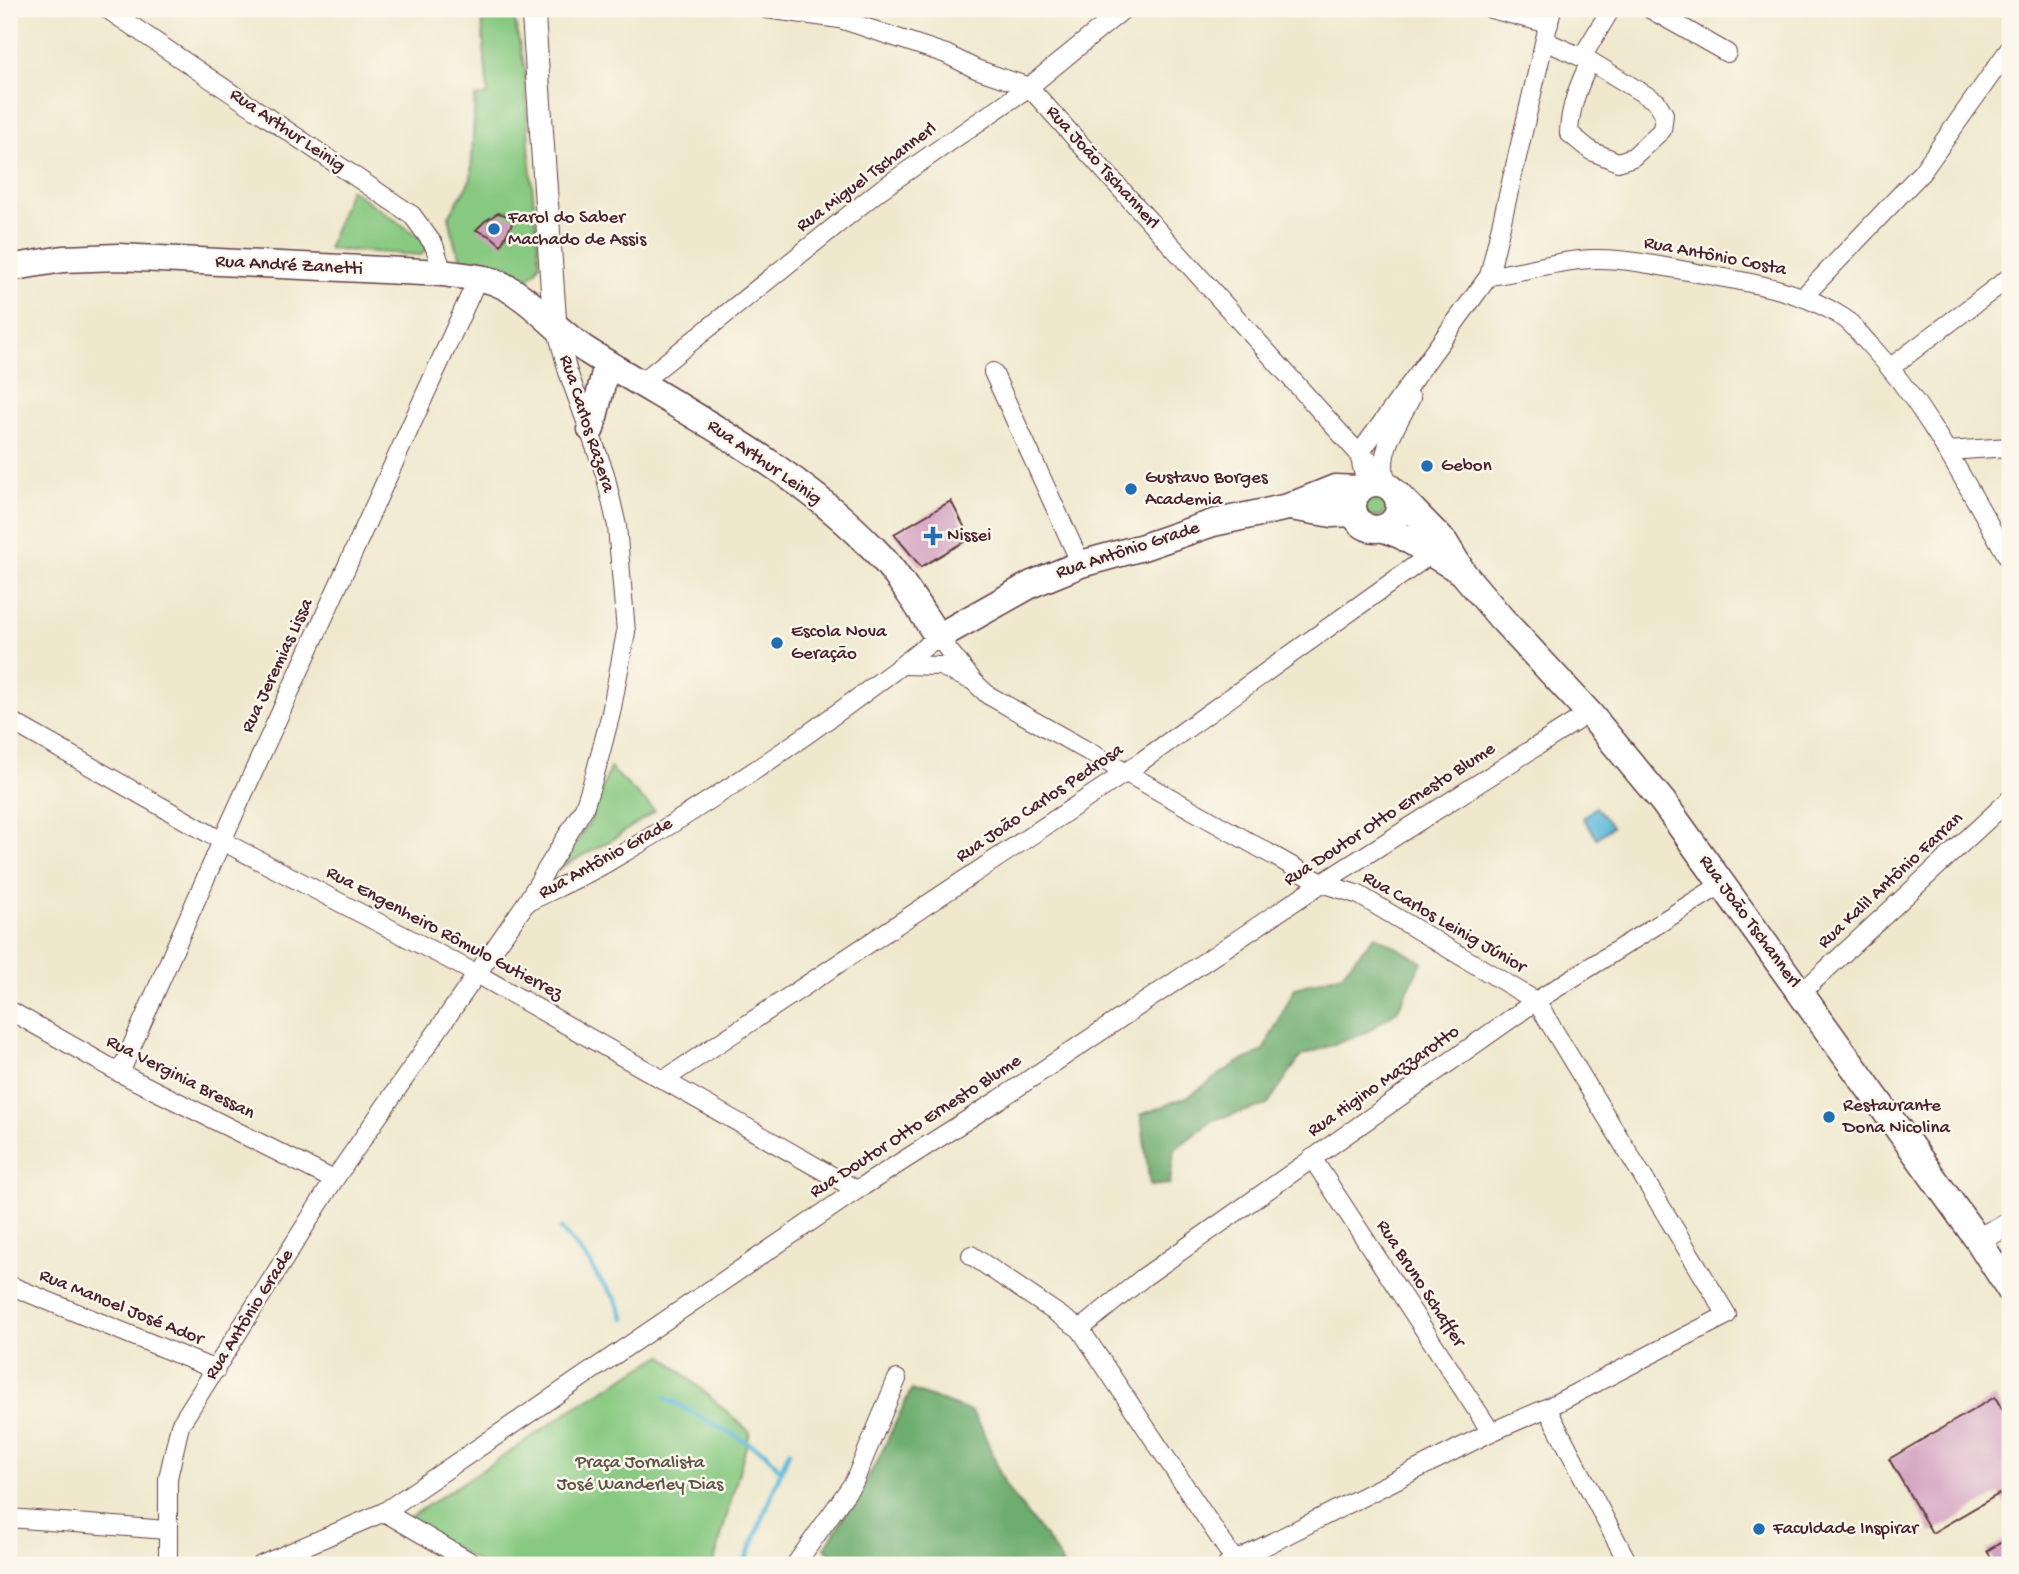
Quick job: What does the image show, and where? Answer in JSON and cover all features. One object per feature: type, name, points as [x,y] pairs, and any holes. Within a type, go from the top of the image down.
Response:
[{"type":"main road","name":"Rua André Zanetti","points":[[9,268],[64,259],[119,257],[443,274],[478,278],[503,286],[555,326]]},
{"type":"main road","name":"Rua Arthur Leinig","points":[[555,326],[607,364],[720,430],[800,484],[847,523],[874,550],[938,637]]},
{"type":"main road","points":[[591,429],[607,364]]},
{"type":"main road","name":"Rua Antônio Grade","points":[[938,637],[1032,584],[1081,564],[1143,547],[1213,523],[1288,507],[1335,488],[1375,490]]},
{"type":"main road","points":[[1375,490],[1399,502],[1399,511],[1390,525],[1382,528]]},
{"type":"main road","name":"Rua João Tschannerl","points":[[1464,573],[1402,536],[1382,528],[1365,526],[1375,490],[1445,543],[1464,573],[1501,618],[1589,713],[1654,792],[1978,1240],[2010,1290]]},
{"type":"street","name":"Rua Arthur Leinig","points":[[107,9],[412,215],[435,245],[443,274]]},
{"type":"street","name":"Rua Carlos Razera","points":[[526,903],[584,808],[611,713],[626,632],[617,526],[605,474],[591,429],[568,372],[555,326],[533,9]]},
{"type":"street","name":"Rua João Tschannerl","points":[[766,9],[840,19],[946,54],[976,69],[1029,87],[1359,454],[1375,490]]},
{"type":"street","name":"Rua Miguel Tschannerl","points":[[639,384],[880,190],[1029,87],[1124,9]]},
{"type":"street","points":[[1491,9],[1549,25],[1586,59],[1657,102],[1664,114],[1662,130],[1633,157],[1618,162],[1591,151],[1569,133],[1570,113],[1586,59],[1611,9]]},
{"type":"street","points":[[1661,11],[1727,53]]},
{"type":"street","points":[[1359,454],[1489,276],[1549,25]]},
{"type":"street","points":[[1804,296],[1922,172],[2010,48]]},
{"type":"street","name":"Rua Antônio Costa","points":[[1489,276],[1519,273],[1552,263],[1596,259],[1638,263],[1751,282],[1804,296],[1845,319],[1891,367],[1946,451],[2010,561]]},
{"type":"street","points":[[1891,367],[2010,277]]},
{"type":"street","name":"Rua Jeremias Lissa","points":[[120,1073],[222,841],[478,278]]},
{"type":"street","points":[[1375,490],[1385,452],[1437,348]]},
{"type":"street","points":[[993,372],[1081,564]]},
{"type":"street","points":[[1946,451],[2010,447]]},
{"type":"street","name":"Rua João Carlos Pedrosa","points":[[665,1079],[1125,773],[1431,554]]},
{"type":"street","name":"Rua Antônio Grade","points":[[168,1565],[168,1478],[180,1425],[334,1180],[526,903],[600,866],[668,826],[828,719],[938,637]]},
{"type":"street","name":"Rua Carlos Leinig Júnior","points":[[938,637],[974,682],[988,695],[1322,883],[1359,895],[1536,1001],[1727,1315],[1548,1408]]},
{"type":"street","name":"Rua Carlos Leinig Júnior","points":[[903,665],[940,666],[952,669],[974,682]]},
{"type":"street","name":"Rua Doutor Otto Ernesto Blume","points":[[261,1565],[384,1512],[857,1189],[1000,1099],[1322,883],[1589,713]]},
{"type":"street","name":"Rua Engenheiro Rômulo Gutierrez","points":[[9,720],[222,841],[477,974],[857,1189]]},
{"type":"street","name":"Rua Kalil Antônio Farran","points":[[1801,993],[2010,799]]},
{"type":"street","name":"Rua Higino Mazzarotto","points":[[1080,1329],[1144,1277],[1536,1001],[1722,884]]},
{"type":"street","name":"Rua Verginia Bressan","points":[[9,1010],[120,1073],[334,1180]]},
{"type":"street","name":"Rua Bruno Schaffer","points":[[1312,1158],[1492,1432]]},
{"type":"street","points":[[1978,1240],[2010,1223]]},
{"type":"street","points":[[971,1255],[1080,1329],[1231,1563],[1492,1432],[1548,1408],[1629,1565]]},
{"type":"street","name":"Rua Manoel José Ador","points":[[9,1285],[216,1370]]},
{"type":"street","points":[[795,1565],[854,1482],[897,1379]]},
{"type":"street","points":[[384,1512],[476,1565]]},
{"type":"street","points":[[9,1518],[167,1530]]},
{"type":"green space","points":[[481,9],[512,9],[525,69],[530,164],[540,262],[529,278],[498,263],[463,262],[455,245],[449,216],[471,179],[475,97],[488,95]]},
{"type":"green space","points":[[350,189],[422,239],[427,249],[421,255],[328,249]]},
{"type":"green space","points":[[1376,495],[1384,498],[1387,506],[1384,514],[1376,517],[1368,514],[1365,506],[1368,498]]},
{"type":"green space","points":[[610,768],[655,811],[610,841],[560,868],[590,821]]},
{"type":"green space","points":[[1375,935],[1422,962],[1397,1011],[1365,1033],[1301,1056],[1267,1105],[1213,1120],[1174,1150],[1170,1184],[1150,1186],[1141,1115],[1189,1096],[1235,1064],[1263,1051],[1295,988],[1342,974]]},
{"type":"green space","name":"Praça Jornalista José Wanderley Dias","points":[[662,1355],[750,1432],[713,1565],[484,1565],[405,1520],[572,1409]]},
{"type":"green space","points":[[911,1390],[972,1412],[982,1429],[1005,1485],[1063,1565],[841,1565],[825,1548],[877,1462]]},
{"type":"water","points":[[1596,807],[1612,827],[1597,838],[1583,818]]},
{"type":"building","name":"Farol do Saber Machado de Assis","points":[[498,213],[515,218],[501,245],[492,237],[476,230]]},
{"type":"building","name":"Nissei","points":[[951,501],[970,538],[921,567],[894,534]]},
{"type":"building","points":[[1995,1397],[2010,1423],[2010,1514],[1999,1494],[1932,1533],[1889,1459]]},
{"type":"building","points":[[2010,1537],[2010,1565],[1996,1565],[1987,1551]]},
{"type":"waterway","points":[[561,1229],[615,1298],[624,1318]]},
{"type":"waterway","points":[[666,1398],[766,1453],[781,1471]]},
{"type":"waterway","points":[[744,1565],[789,1451]]},
{"type":"place","name":"Farol do Saber Machado de Assis","points":[[494,229]]},
{"type":"place","name":"Gebon","points":[[1427,466]]},
{"type":"place","name":"Gustavo Borges Academia","points":[[1131,489]]},
{"type":"place","name":"Nissei","points":[[933,536]]},
{"type":"place","name":"Escola Nova Geração","points":[[777,643]]},
{"type":"place","name":"Restaurante Dona Nicolina","points":[[1829,1117]]},
{"type":"place","name":"Faculdade Inspirar","points":[[1759,1529]]}]
